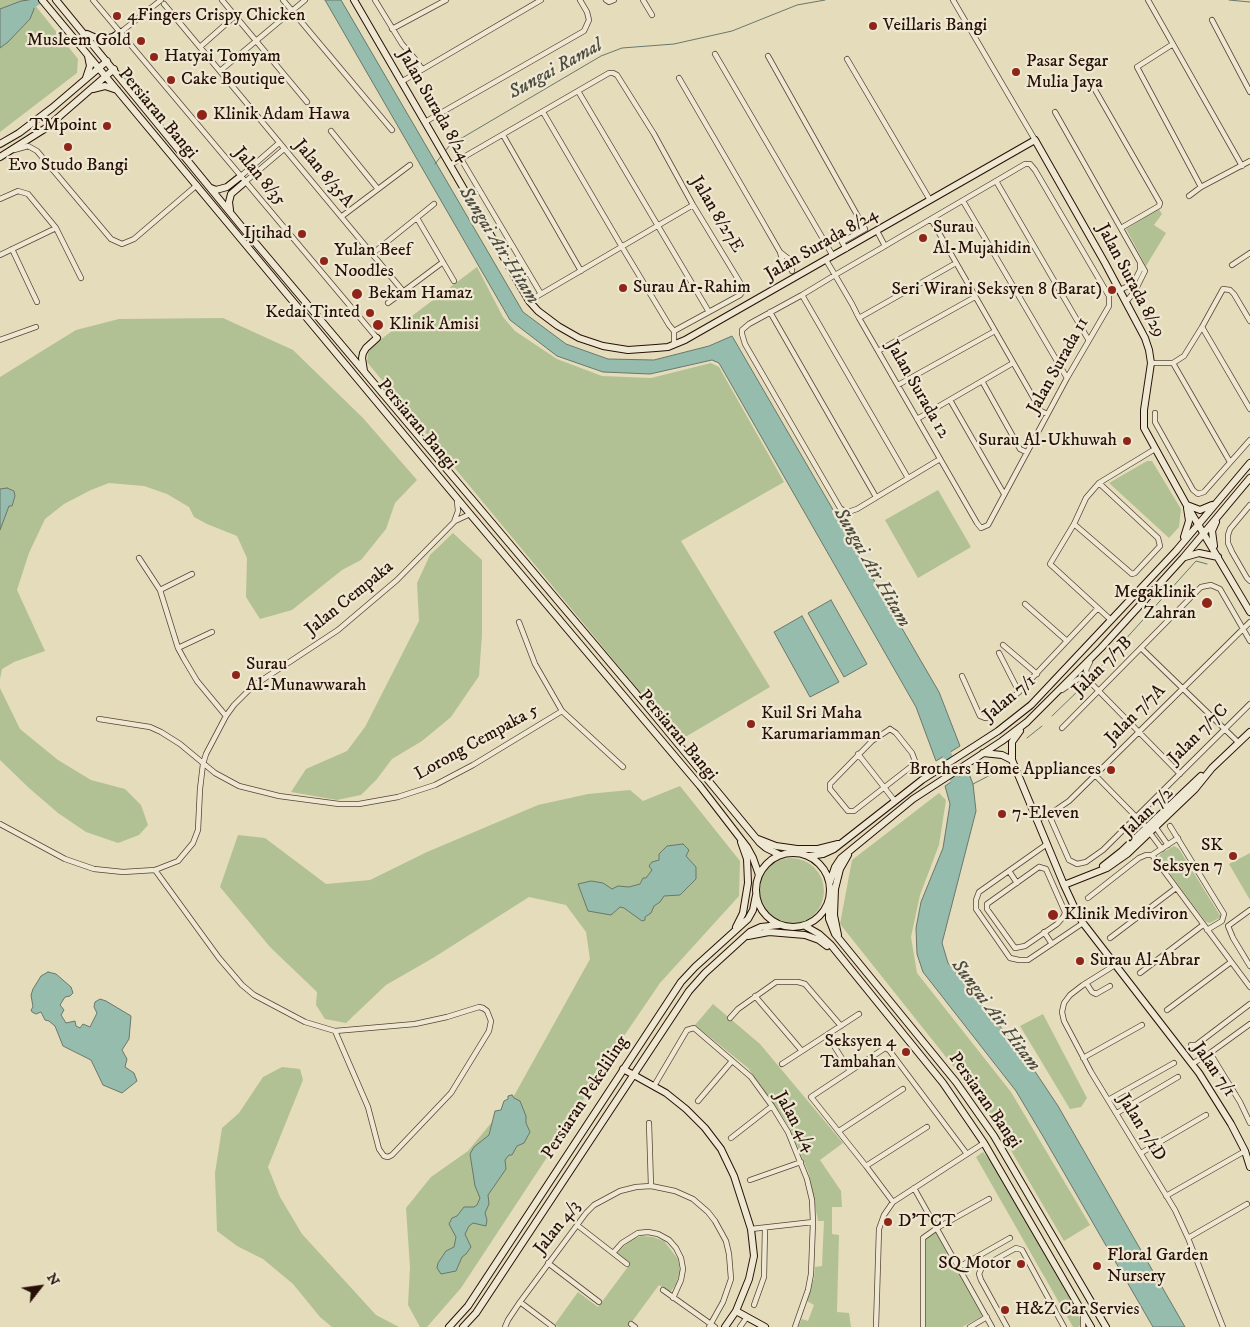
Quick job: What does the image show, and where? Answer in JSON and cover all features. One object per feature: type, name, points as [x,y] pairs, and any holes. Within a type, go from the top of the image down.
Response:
[{"type":"main road","name":"Persiaran Bangi","points":[[42,0],[198,185],[470,514],[700,786],[751,854],[759,875]]},
{"type":"main road","name":"Jalan Surada 8/24","points":[[354,0],[529,301],[538,311],[558,326],[578,338],[602,346],[628,350],[674,345],[846,249],[1034,140]]},
{"type":"main road","name":"Persiaran Bangi","points":[[57,1],[364,372],[667,730],[754,836],[766,848],[780,855]]},
{"type":"main road","points":[[84,32],[100,39],[109,39],[121,32]]},
{"type":"main road","points":[[80,84],[89,69],[88,56]]},
{"type":"main road","points":[[0,144],[26,128],[107,61]]},
{"type":"main road","points":[[0,157],[46,128],[114,69]]},
{"type":"main road","points":[[87,92],[102,86],[118,90]]},
{"type":"main road","name":"Jalan Surada 8/29","points":[[1034,140],[1120,290],[1145,338],[1151,363],[1143,419],[1144,428],[1186,504],[1250,612]]},
{"type":"main road","points":[[211,188],[216,190],[227,187],[243,179]]},
{"type":"main road","points":[[230,211],[229,202],[231,194],[243,179]]},
{"type":"main road","points":[[364,372],[363,353],[377,338]]},
{"type":"main road","name":"Jalan 7/1","points":[[809,856],[826,853],[844,842],[894,800],[935,770],[998,730],[1031,705],[1176,551],[1250,463]]},
{"type":"main road","points":[[1218,557],[1212,531],[1224,508],[1250,478]]},
{"type":"main road","points":[[1186,504],[1200,510],[1217,501]]},
{"type":"main road","points":[[1176,551],[1188,526],[1186,504]]},
{"type":"main road","name":"Jalan 7/1","points":[[830,882],[837,863],[913,799],[1027,722],[1100,648],[1183,558],[1224,508]]},
{"type":"main road","points":[[1183,558],[1199,553],[1218,557]]},
{"type":"main road","name":"Jalan 7/1","points":[[1027,722],[1012,742],[1012,760],[1064,885],[1084,923],[1192,1064],[1218,1102],[1245,1151],[1250,1167]]},
{"type":"main road","name":"Jalan 7/2","points":[[1064,885],[1097,872],[1148,830],[1191,785],[1250,732]]},
{"type":"main road","points":[[982,753],[1002,755],[1012,760]]},
{"type":"main road","name":"Jalan 7/2","points":[[1148,830],[1156,828],[1195,789],[1212,768]]},
{"type":"main road","points":[[733,932],[743,913],[748,867],[745,852],[737,834]]},
{"type":"main road","points":[[754,836],[776,846],[797,849],[818,849],[844,842]]},
{"type":"main road","points":[[842,943],[834,914],[835,889],[840,870],[853,848]]},
{"type":"main road","points":[[794,853],[809,856],[824,868],[830,882],[829,902],[822,914],[805,926],[794,928],[779,924],[764,913],[759,904],[756,895],[759,875],[766,864],[780,855],[794,853]]},
{"type":"main road","name":"Persiaran Pekeliling","points":[[448,1327],[468,1306],[681,982],[695,966],[750,916],[756,895]]},
{"type":"main road","name":"Persiaran Bangi","points":[[829,902],[831,927],[956,1082],[994,1136],[1106,1327]]},
{"type":"main road","name":"Persiaran Pekeliling","points":[[463,1327],[476,1313],[689,991],[705,973],[744,938],[759,928],[779,924]]},
{"type":"main road","name":"Persiaran Bangi","points":[[805,926],[819,934],[841,958],[943,1083],[984,1143],[1092,1327]]},
{"type":"main road","points":[[744,938],[769,932],[805,935],[819,940],[841,958]]},
{"type":"main road","points":[[623,1069],[666,1093],[686,1109],[705,1128],[720,1149],[734,1176],[751,1229],[754,1256],[736,1310],[725,1327]]},
{"type":"main road","points":[[736,1310],[765,1327]]},
{"type":"street","name":"Jalan 8/35","points":[[93,0],[377,338]]},
{"type":"street","points":[[222,0],[307,102]]},
{"type":"street","points":[[283,0],[392,130]]},
{"type":"street","points":[[220,71],[305,0]]},
{"type":"street","points":[[375,0],[402,45],[415,58],[422,69]]},
{"type":"street","points":[[392,29],[446,0]]},
{"type":"street","points":[[402,82],[541,0]]},
{"type":"street","points":[[425,122],[584,31],[589,20],[580,0]]},
{"type":"street","points":[[606,0],[609,2],[614,0]]},
{"type":"street","points":[[643,0],[652,16]]},
{"type":"street","points":[[953,0],[1034,140]]},
{"type":"street","points":[[1148,0],[1242,166]]},
{"type":"street","points":[[121,32],[163,2]]},
{"type":"street","name":"Jalan 8/35A","points":[[163,2],[403,291]]},
{"type":"street","points":[[200,47],[235,16]]},
{"type":"street","points":[[1212,20],[1250,92]]},
{"type":"street","points":[[1173,44],[1137,67],[1201,187]]},
{"type":"street","points":[[716,54],[833,256]]},
{"type":"street","points":[[768,56],[865,228],[842,242],[846,249]]},
{"type":"street","points":[[847,60],[930,200]]},
{"type":"street","name":"Jalan 8/27E","points":[[578,91],[609,73],[613,73],[621,80],[744,288],[740,295],[674,331]]},
{"type":"street","points":[[679,78],[780,252],[789,260],[796,277]]},
{"type":"street","points":[[1094,88],[1158,200],[1159,206],[1121,228]]},
{"type":"street","points":[[449,163],[461,159],[578,91],[709,312]]},
{"type":"street","points":[[543,112],[622,247],[674,331],[674,345]]},
{"type":"street","points":[[1055,112],[1145,271],[1135,291],[1126,302]]},
{"type":"street","points":[[331,131],[378,189]]},
{"type":"street","points":[[503,135],[581,271]]},
{"type":"street","points":[[243,179],[279,143]]},
{"type":"street","points":[[13,150],[28,146],[41,154],[111,239],[122,244],[134,239],[198,185]]},
{"type":"street","points":[[243,179],[284,149]]},
{"type":"street","points":[[461,159],[540,294]]},
{"type":"street","points":[[1190,196],[1201,187],[1250,161]]},
{"type":"street","name":"Jalan Surada 11","points":[[988,525],[1088,339],[1109,306],[1110,299],[1030,164],[1025,164],[996,181]]},
{"type":"street","points":[[342,217],[410,165]]},
{"type":"street","points":[[940,459],[852,511],[844,511],[840,508],[745,344],[742,330],[749,324],[996,181],[1088,339]]},
{"type":"street","points":[[0,199],[18,191],[28,194],[56,228],[81,278]]},
{"type":"street","points":[[963,201],[1067,378]]},
{"type":"street","points":[[372,254],[434,204]]},
{"type":"street","points":[[529,301],[694,205]]},
{"type":"street","points":[[417,218],[454,281]]},
{"type":"street","points":[[931,219],[1041,411],[1047,414]]},
{"type":"street","points":[[0,255],[56,228]]},
{"type":"street","points":[[876,231],[885,246]]},
{"type":"street","points":[[12,249],[37,302]]},
{"type":"street","points":[[1232,265],[1250,253]]},
{"type":"street","name":"Jalan Surada 12","points":[[826,260],[979,526],[982,528],[988,525]]},
{"type":"street","points":[[1120,290],[1130,285],[1136,278],[1140,270],[1140,260]]},
{"type":"street","points":[[388,302],[443,262]]},
{"type":"street","points":[[860,318],[956,262]]},
{"type":"street","points":[[1151,363],[1173,363],[1184,356],[1223,290],[1230,290],[1234,294],[1250,321]]},
{"type":"street","points":[[802,295],[908,478]]},
{"type":"street","points":[[878,351],[975,297]]},
{"type":"street","points":[[770,312],[876,497]]},
{"type":"street","points":[[0,340],[36,327]]},
{"type":"street","points":[[1202,327],[1250,409]]},
{"type":"street","points":[[898,385],[995,330]]},
{"type":"street","points":[[917,419],[1013,363]]},
{"type":"street","points":[[1173,363],[1230,462]]},
{"type":"street","points":[[982,381],[1020,449],[1026,452]]},
{"type":"street","points":[[950,400],[1004,494]]},
{"type":"street","points":[[1155,413],[1154,422],[1193,490],[1198,494],[1204,492],[1250,440]]},
{"type":"street","points":[[1111,620],[1050,564],[1074,524],[1086,498],[1099,483],[1155,449]]},
{"type":"street","points":[[1074,524],[1132,574],[1160,546],[1158,538],[1099,483]]},
{"type":"street","points":[[453,493],[458,506],[454,522]]},
{"type":"street","points":[[1248,579],[1232,552],[1228,543],[1228,535],[1230,529],[1250,504]]},
{"type":"street","name":"Jalan Cempaka","points":[[0,824],[65,859],[82,866],[109,871],[155,870],[178,861],[194,843],[198,830],[203,764],[206,754],[226,716],[243,695],[253,686],[338,630],[386,590],[454,522],[470,514]]},
{"type":"street","points":[[139,558],[160,590],[178,648],[197,681],[226,716]]},
{"type":"street","points":[[160,590],[192,574]]},
{"type":"street","name":"Jalan 7/7B","points":[[1062,728],[1201,588],[1211,585],[1220,589],[1243,628]]},
{"type":"street","points":[[1026,604],[1067,642]]},
{"type":"street","points":[[962,676],[980,716],[989,717],[1037,674],[1098,608]]},
{"type":"street","name":"Lorong Cempaka 5","points":[[519,622],[535,664],[562,712],[623,767]]},
{"type":"street","name":"Jalan 7/7A","points":[[1036,820],[1049,815],[1069,801],[1250,622]]},
{"type":"street","points":[[1243,628],[1250,641]]},
{"type":"street","points":[[178,648],[212,632]]},
{"type":"street","points":[[1003,645],[1037,674]]},
{"type":"street","points":[[1100,648],[1086,670],[1089,681],[1180,774]]},
{"type":"street","points":[[1141,648],[1238,743]]},
{"type":"street","points":[[999,654],[1019,692]]},
{"type":"street","points":[[1050,700],[1078,679],[1089,681]]},
{"type":"street","name":"Jalan 7/7C","points":[[1049,815],[1069,860],[1081,864],[1091,859],[1250,704]]},
{"type":"street","name":"Lorong Cempaka 5","points":[[99,719],[150,727],[161,732],[180,744],[215,773],[239,786],[279,796],[339,804],[378,801],[417,792],[435,785],[562,712]]},
{"type":"street","points":[[887,730],[894,730],[915,761],[913,765],[851,812],[848,811],[830,789],[830,784],[858,754],[887,730]]},
{"type":"street","points":[[858,754],[894,800]]},
{"type":"street","points":[[1096,776],[1148,830],[1162,849]]},
{"type":"street","points":[[1170,826],[1224,914],[1222,921],[1208,930]]},
{"type":"street","points":[[1156,828],[1168,845]]},
{"type":"street","points":[[1088,898],[1139,858],[1152,855],[1178,838]]},
{"type":"street","points":[[1047,844],[979,892],[976,900],[976,910],[1010,958],[1028,960],[1084,923]]},
{"type":"street","points":[[1152,855],[1250,987]]},
{"type":"street","points":[[1039,867],[1046,869],[1065,912],[1062,920],[1024,946],[1016,948],[988,909],[987,904],[1017,883],[1039,867]]},
{"type":"street","points":[[155,870],[219,958],[242,985],[266,1002],[304,1022],[335,1031],[415,1024],[479,1007],[487,1010],[491,1021],[489,1030],[451,1093],[388,1157],[384,1156],[379,1149],[368,1107],[335,1031]]},
{"type":"street","points":[[1009,871],[1017,883]]},
{"type":"street","points":[[1110,938],[1176,888]]},
{"type":"street","points":[[1250,910],[1228,926],[1229,931],[1250,966]]},
{"type":"street","points":[[1140,973],[1203,925]]},
{"type":"street","points":[[1044,932],[1052,944]]},
{"type":"street","points":[[1167,1010],[1231,962]]},
{"type":"street","name":"Jalan 7/1D","points":[[1116,965],[1070,995],[1064,1004],[1062,1012],[1067,1029],[1108,1100],[1142,1153],[1188,1238],[1223,1327]]},
{"type":"street","points":[[730,1018],[755,996],[779,981],[802,982],[841,1026]]},
{"type":"street","points":[[1086,983],[1092,992],[1096,994],[1110,986]]},
{"type":"street","points":[[755,996],[802,1051]]},
{"type":"street","points":[[1191,1045],[1196,1045],[1250,1004]]},
{"type":"street","points":[[782,1064],[860,1014]]},
{"type":"street","points":[[1083,1058],[1142,1025]]},
{"type":"street","points":[[1192,1064],[1249,1028]]},
{"type":"street","name":"Jalan 4/4","points":[[654,1086],[689,1029],[697,1029],[751,1078],[788,1132],[808,1179],[812,1200],[811,1274],[808,1290],[794,1327]]},
{"type":"street","points":[[827,1035],[850,1071]]},
{"type":"street","points":[[893,1202],[811,1096],[885,1048],[889,1050],[967,1154]]},
{"type":"street","points":[[1210,1054],[1240,1102],[1250,1123]]},
{"type":"street","points":[[698,1102],[732,1061]]},
{"type":"street","points":[[1108,1100],[1174,1063]]},
{"type":"street","points":[[1117,1113],[1178,1077]]},
{"type":"street","points":[[839,1131],[903,1089]]},
{"type":"street","points":[[731,1138],[772,1106]]},
{"type":"street","points":[[1142,1153],[1206,1115]]},
{"type":"street","points":[[649,1123],[651,1186]]},
{"type":"street","points":[[866,1166],[927,1127]]},
{"type":"street","points":[[876,1327],[879,1229],[884,1215],[893,1202],[984,1143]]},
{"type":"street","points":[[1166,1196],[1245,1151]]},
{"type":"street","points":[[750,1180],[801,1162]]},
{"type":"street","name":"Jalan 4/3","points":[[505,1327],[520,1302],[586,1213],[606,1197],[620,1190],[651,1186],[675,1191],[692,1199],[708,1212],[726,1241],[731,1279],[724,1302],[711,1326]]},
{"type":"street","points":[[914,1188],[992,1327]]},
{"type":"street","points":[[923,1327],[924,1237],[989,1199]]},
{"type":"street","points":[[1188,1238],[1247,1204]]},
{"type":"street","points":[[751,1229],[812,1222]]},
{"type":"street","points":[[577,1225],[627,1264]]},
{"type":"street","points":[[754,1305],[764,1277],[765,1228]]},
{"type":"street","points":[[614,1253],[622,1243],[638,1233],[658,1234],[669,1240],[681,1258],[683,1269],[681,1280],[673,1298]]},
{"type":"street","points":[[959,1267],[1010,1238]]},
{"type":"street","points":[[1006,1327],[979,1274],[982,1267],[1012,1249],[1019,1248],[1022,1250],[1064,1327]]},
{"type":"street","points":[[548,1263],[599,1302]]},
{"type":"street","points":[[974,1294],[985,1288]]},
{"type":"street","points":[[663,1290],[711,1326]]},
{"type":"street","points":[[520,1302],[553,1327]]},
{"type":"street","points":[[1081,1308],[1084,1319],[1083,1327]]},
{"type":"street","points":[[740,1327],[747,1317]]},
{"type":"street","points":[[970,1327],[987,1317]]},
{"type":"shaded area","points":[[0,0],[31,0],[78,59],[77,73],[0,132]]},
{"type":"shaded area","points":[[29,0],[33,4],[34,9],[30,19],[0,48],[0,9]]},
{"type":"shaded area","points":[[325,0],[341,0],[523,312],[566,344],[608,359],[654,360],[709,346],[732,336],[939,692],[960,746],[936,761],[916,707],[719,363],[712,360],[650,374],[603,372],[557,356],[510,320]]},
{"type":"shaded area","points":[[1159,209],[1162,214],[1154,225],[1166,233],[1146,266],[1126,229]]},
{"type":"shaded area","points":[[477,267],[503,317],[515,331],[557,359],[602,376],[651,378],[711,363],[719,367],[784,482],[681,541],[770,687],[687,736],[679,739],[367,362],[368,353],[372,346]]},
{"type":"shaded area","points":[[223,318],[293,350],[363,418],[417,480],[395,503],[386,529],[361,560],[342,570],[292,610],[260,619],[246,597],[247,558],[237,536],[194,517],[189,507],[167,494],[144,486],[109,483],[91,490],[64,504],[45,519],[29,553],[17,590],[45,651],[14,662],[2,669],[0,679],[0,377],[76,330],[119,319]]},
{"type":"shaded area","points":[[1147,461],[1152,461],[1181,509],[1179,527],[1169,538],[1109,483]]},
{"type":"shaded area","points":[[7,488],[14,491],[15,496],[0,530],[0,489]]},
{"type":"shaded area","points":[[938,490],[971,547],[918,578],[885,520]]},
{"type":"shaded area","points":[[453,533],[482,560],[482,635],[479,676],[451,717],[422,741],[392,759],[377,779],[361,795],[337,800],[291,792],[306,769],[347,751],[365,727],[419,621],[417,583],[430,555]]},
{"type":"shaded area","points":[[831,600],[867,664],[844,677],[808,613]]},
{"type":"shaded area","points":[[802,616],[839,682],[810,697],[774,632]]},
{"type":"shaded area","points":[[0,688],[20,729],[58,760],[91,780],[125,789],[141,805],[148,825],[139,835],[118,843],[86,832],[58,813],[0,760]]},
{"type":"shaded area","points":[[968,771],[973,784],[976,811],[942,943],[948,963],[1026,1058],[1058,1106],[1185,1327],[1153,1327],[1016,1091],[923,972],[917,954],[916,928],[921,902],[943,848],[950,804],[945,786]]},
{"type":"shaded area","points":[[680,786],[740,861],[739,896],[660,983],[611,1055],[561,1136],[461,1288],[427,1327],[420,1327],[408,1305],[410,1267],[406,1208],[431,1177],[468,1151],[515,1094],[590,959],[586,932],[566,905],[529,897],[433,958],[386,985],[346,1023],[325,1019],[316,1005],[317,992],[270,947],[220,887],[238,835],[265,838],[326,884],[370,880],[427,852],[538,805],[588,794],[630,790],[643,801]]},
{"type":"shaded area","points":[[939,793],[946,800],[939,845],[920,895],[911,937],[917,973],[1011,1092],[1090,1225],[1064,1241],[985,1106],[840,924],[852,860]]},
{"type":"shaded area","points":[[683,844],[689,850],[686,856],[696,867],[696,879],[680,895],[664,896],[654,906],[651,913],[645,917],[645,920],[642,921],[620,907],[611,915],[588,911],[578,884],[591,881],[603,883],[612,889],[618,886],[629,887],[640,884],[643,878],[646,878],[652,870],[649,866],[652,862],[659,860],[659,854],[667,846]]},
{"type":"shaded area","points":[[1174,846],[1179,849],[1221,917],[1210,923],[1206,922],[1159,859],[1160,854]]},
{"type":"shaded area","points":[[1250,853],[1250,900],[1229,864]]},
{"type":"shaded area","points":[[791,858],[803,861],[814,868],[821,879],[824,891],[821,903],[814,914],[803,921],[791,924],[779,921],[768,914],[761,903],[758,891],[761,879],[768,868],[779,861]]},
{"type":"shaded area","points":[[48,972],[56,974],[71,987],[73,993],[65,997],[60,1005],[64,1010],[61,1015],[66,1023],[75,1021],[76,1026],[80,1028],[83,1024],[90,1027],[97,1013],[94,1007],[95,1002],[100,999],[131,1016],[129,1039],[122,1050],[127,1059],[125,1067],[134,1073],[137,1081],[122,1093],[103,1085],[91,1060],[63,1046],[55,1026],[45,1020],[41,1012],[36,1014],[32,1012],[31,995],[33,989],[41,976]]},
{"type":"shaded area","points":[[713,1004],[760,1044],[843,1143],[820,1160],[841,1191],[842,1207],[832,1207],[832,1234],[839,1235],[837,1312],[849,1313],[851,1327],[798,1327],[802,1319],[808,1321],[814,1305],[807,1301],[814,1278],[815,1267],[822,1266],[824,1221],[818,1221],[809,1174],[789,1126],[748,1068],[695,1025]]},
{"type":"shaded area","points":[[1043,1014],[1087,1098],[1081,1107],[1070,1109],[1020,1026]]},
{"type":"shaded area","points":[[282,1067],[300,1069],[303,1080],[268,1167],[280,1197],[302,1234],[376,1315],[399,1327],[332,1327],[320,1317],[293,1284],[263,1259],[237,1246],[217,1231],[215,1173],[222,1128],[239,1113],[263,1077]]},
{"type":"shaded area","points":[[512,1095],[520,1101],[530,1132],[524,1143],[517,1146],[512,1155],[509,1155],[505,1160],[506,1169],[488,1195],[489,1204],[485,1213],[486,1226],[473,1223],[469,1226],[465,1234],[471,1247],[462,1257],[456,1271],[441,1274],[437,1268],[438,1263],[446,1251],[454,1247],[456,1237],[449,1224],[452,1218],[457,1216],[464,1207],[474,1207],[477,1205],[480,1198],[475,1186],[470,1154],[474,1147],[489,1135],[495,1111],[501,1110],[504,1101],[508,1099],[508,1096]]},
{"type":"shaded area","points":[[983,1152],[992,1163],[1079,1314],[1081,1325],[1078,1327],[1073,1327],[976,1157]]},
{"type":"shaded area","points":[[936,1231],[983,1316],[962,1327],[925,1327],[926,1238]]},
{"type":"shaded area","points":[[642,1236],[664,1241],[678,1259],[680,1271],[676,1284],[670,1293],[659,1285],[628,1327],[558,1327],[555,1324],[578,1292],[598,1307],[630,1264],[617,1253],[631,1239]]},
{"type":"waterway","name":"Sungai Air Hitam","points":[[24,9],[38,0]]},
{"type":"waterway","name":"Sungai Ramal","points":[[446,150],[450,145],[601,56],[622,48],[674,44],[732,31],[797,5],[825,0]]},
{"type":"waterway","name":"Sungai Ramal","points":[[1229,0],[1250,2]]},
{"type":"waterway","name":"Sungai Ramal","points":[[435,164],[442,155]]},
{"type":"waterway","points":[[1095,673],[1196,561],[1207,564]]},
{"type":"waterway","points":[[1052,716],[1081,688]]},
{"type":"waterway","points":[[1027,738],[1042,726]]},
{"type":"waterway","name":"Sungai Air Hitam","points":[[944,744],[958,791]]},
{"type":"waterway","points":[[973,784],[1006,767]]},
{"type":"place","name":"4Fingers Crispy Chicken","points":[[117,16]]},
{"type":"place","name":"Veillaris Bangi","points":[[873,26]]},
{"type":"place","name":"Musleem Gold","points":[[141,41]]},
{"type":"place","name":"Hatyai Tomyam","points":[[154,57]]},
{"type":"place","name":"Pasar Segar Mulia Jaya","points":[[1016,72]]},
{"type":"place","name":"Cake Boutique","points":[[171,80]]},
{"type":"place","name":"Klinik Adam Hawa","points":[[202,115]]},
{"type":"place","name":"TMpoint","points":[[107,126]]},
{"type":"place","name":"Evo Studo Bangi","points":[[68,147]]},
{"type":"place","name":"Ijtihad","points":[[302,234]]},
{"type":"place","name":"Surau Al-Mujahidin","points":[[923,238]]},
{"type":"place","name":"Yulan Beef Noodles","points":[[324,261]]},
{"type":"place","name":"Surau Ar-Rahim","points":[[623,288]]},
{"type":"place","name":"Seri Wirani Seksyen 8 (Barat)","points":[[1112,290]]},
{"type":"place","name":"Bekam Hamaz","points":[[357,294]]},
{"type":"place","name":"Kedai Tinted","points":[[370,313]]},
{"type":"place","name":"Klinik Amisi","points":[[378,325]]},
{"type":"place","name":"Surau Al-Ukhuwah","points":[[1127,441]]},
{"type":"place","name":"Megaklinik Zahran","points":[[1207,603]]},
{"type":"place","name":"Surau Al-Munawwarah","points":[[236,675]]},
{"type":"place","name":"Kuil Sri Maha Karumariamman","points":[[751,724]]},
{"type":"place","name":"Brothers Home Appliances","points":[[1111,770]]},
{"type":"place","name":"7-Eleven","points":[[1002,814]]},
{"type":"place","name":"SK Seksyen 7","points":[[1233,856]]},
{"type":"place","name":"Klinik Mediviron","points":[[1053,915]]},
{"type":"place","name":"Surau Al-Abrar","points":[[1080,961]]},
{"type":"place","name":"Seksyen 4 Tambahan","points":[[906,1052]]},
{"type":"place","name":"D'TCT","points":[[888,1222]]},
{"type":"place","name":"SQ Motor","points":[[1021,1264]]},
{"type":"place","name":"Floral Garden Nursery","points":[[1097,1266]]},
{"type":"place","name":"H&Z Car Servies","points":[[1005,1310]]}]
